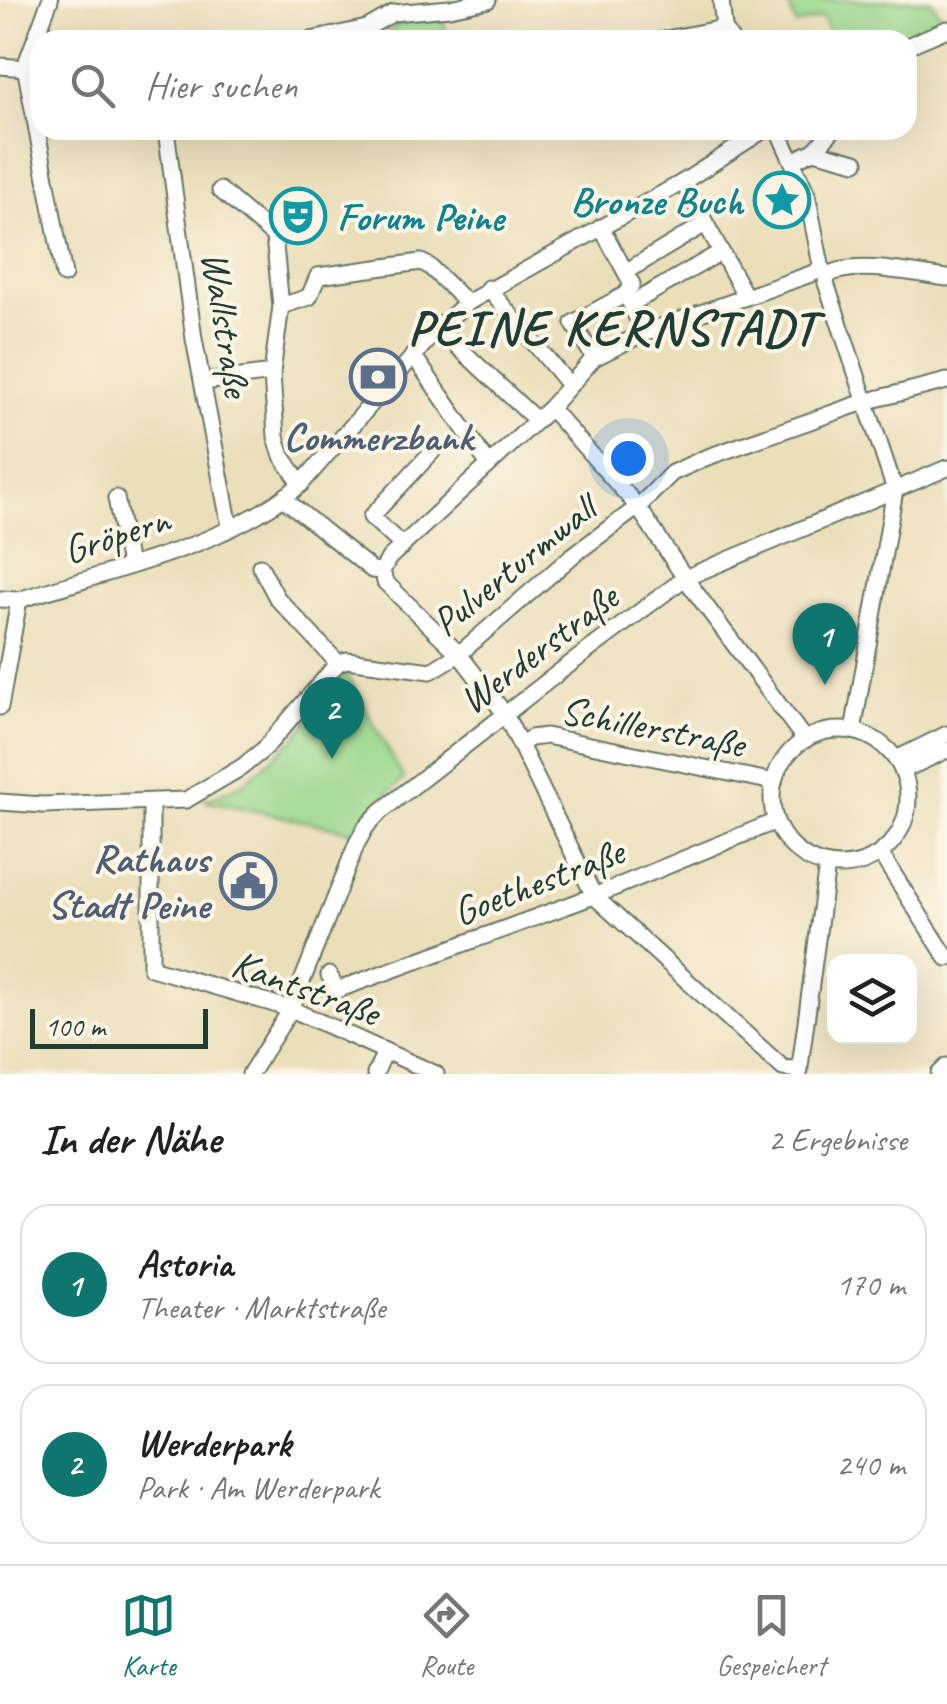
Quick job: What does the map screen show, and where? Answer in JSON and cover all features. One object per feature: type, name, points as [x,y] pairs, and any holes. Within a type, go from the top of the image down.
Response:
[{"type":"street","points":[[42,30],[50,0]]},
{"type":"street","points":[[373,30],[396,6],[450,8],[488,0]]},
{"type":"street","points":[[721,0],[727,30]]},
{"type":"street","points":[[917,42],[947,29]]},
{"type":"street","points":[[0,66],[30,68]]},
{"type":"street","points":[[44,140],[64,275]]},
{"type":"street","name":"Wallstraße","points":[[167,140],[194,338],[230,527]]},
{"type":"street","name":"Gröpern","points":[[0,600],[19,600],[192,544],[284,499],[438,328],[467,303],[683,182],[748,140]]},
{"type":"street","points":[[783,140],[807,194],[822,270],[644,333],[594,358],[550,408],[389,558],[382,571],[385,582],[459,654],[505,714],[594,896],[783,1068],[800,1072],[826,865]]},
{"type":"street","points":[[794,160],[814,151],[824,140]]},
{"type":"street","points":[[814,151],[856,162]]},
{"type":"street","points":[[683,182],[746,298]]},
{"type":"street","points":[[220,190],[274,236],[281,306],[272,373],[276,437],[282,456],[301,484]]},
{"type":"street","points":[[627,272],[705,224]]},
{"type":"street","points":[[601,227],[632,284],[628,299],[644,333]]},
{"type":"street","points":[[594,358],[572,323],[721,252]]},
{"type":"street","points":[[281,306],[309,298],[318,276],[421,262],[430,266],[467,303]]},
{"type":"street","points":[[852,731],[895,490],[827,290],[828,275],[840,270],[891,270],[947,278]]},
{"type":"street","points":[[488,288],[569,385]]},
{"type":"street","points":[[438,328],[536,420]]},
{"type":"street","points":[[413,355],[489,466]]},
{"type":"street","points":[[204,382],[272,373]]},
{"type":"street","name":"Pulverturmwall","points":[[338,664],[347,660],[431,671],[459,654],[572,556],[638,507],[672,473],[864,402],[947,380]]},
{"type":"street","points":[[550,408],[638,507],[684,578],[805,740]]},
{"type":"street","points":[[403,546],[371,517],[432,452]]},
{"type":"street","name":"Werderstraße","points":[[250,1074],[292,1009],[366,826],[412,786],[684,578],[947,468]]},
{"type":"street","points":[[116,498],[129,565]]},
{"type":"street","points":[[284,499],[372,570],[382,571]]},
{"type":"street","points":[[0,802],[186,800],[242,767],[264,749],[338,664],[277,598],[260,566]]},
{"type":"street","points":[[0,707],[19,600]]},
{"type":"street","points":[[828,731],[852,731],[877,741],[899,765],[907,788],[903,823],[880,853],[854,864],[826,865],[795,849],[776,822],[774,782],[785,758],[805,740],[828,731]]},
{"type":"street","points":[[899,765],[947,734]]},
{"type":"street","name":"Schillerstraße","points":[[522,744],[546,736],[774,782]]},
{"type":"street","points":[[899,765],[947,750]]},
{"type":"street","name":"Kantstraße","points":[[152,803],[151,968],[292,1009],[436,1074]]},
{"type":"street","name":"Goethestraße","points":[[330,974],[336,990],[594,896],[776,822]]},
{"type":"street","points":[[880,853],[947,958]]},
{"type":"street","points":[[375,1074],[386,1051]]},
{"type":"street","points":[[939,1074],[947,1066]]},
{"type":"green space","points":[[787,0],[931,0],[947,26],[917,36],[917,30],[828,30],[823,17],[796,25]]},
{"type":"green space","points":[[442,15],[446,30],[391,30],[401,21]]},
{"type":"green space","points":[[346,673],[404,779],[378,802],[355,832],[205,800],[243,784],[294,739]]},
{"type":"place","name":"Bronze Buch","points":[[782,200]]},
{"type":"place","name":"Forum Peine","points":[[298,216]]},
{"type":"place","name":"Commerzbank","points":[[378,377]]},
{"type":"place","name":"Astoria","points":[[825,685]]},
{"type":"place","name":"Werderpark","points":[[332,759]]},
{"type":"place","name":"Rathaus Stadt Peine","points":[[248,881]]},
{"type":"district","name":"PEINE KERNSTADT","points":[[613,326]]}]
